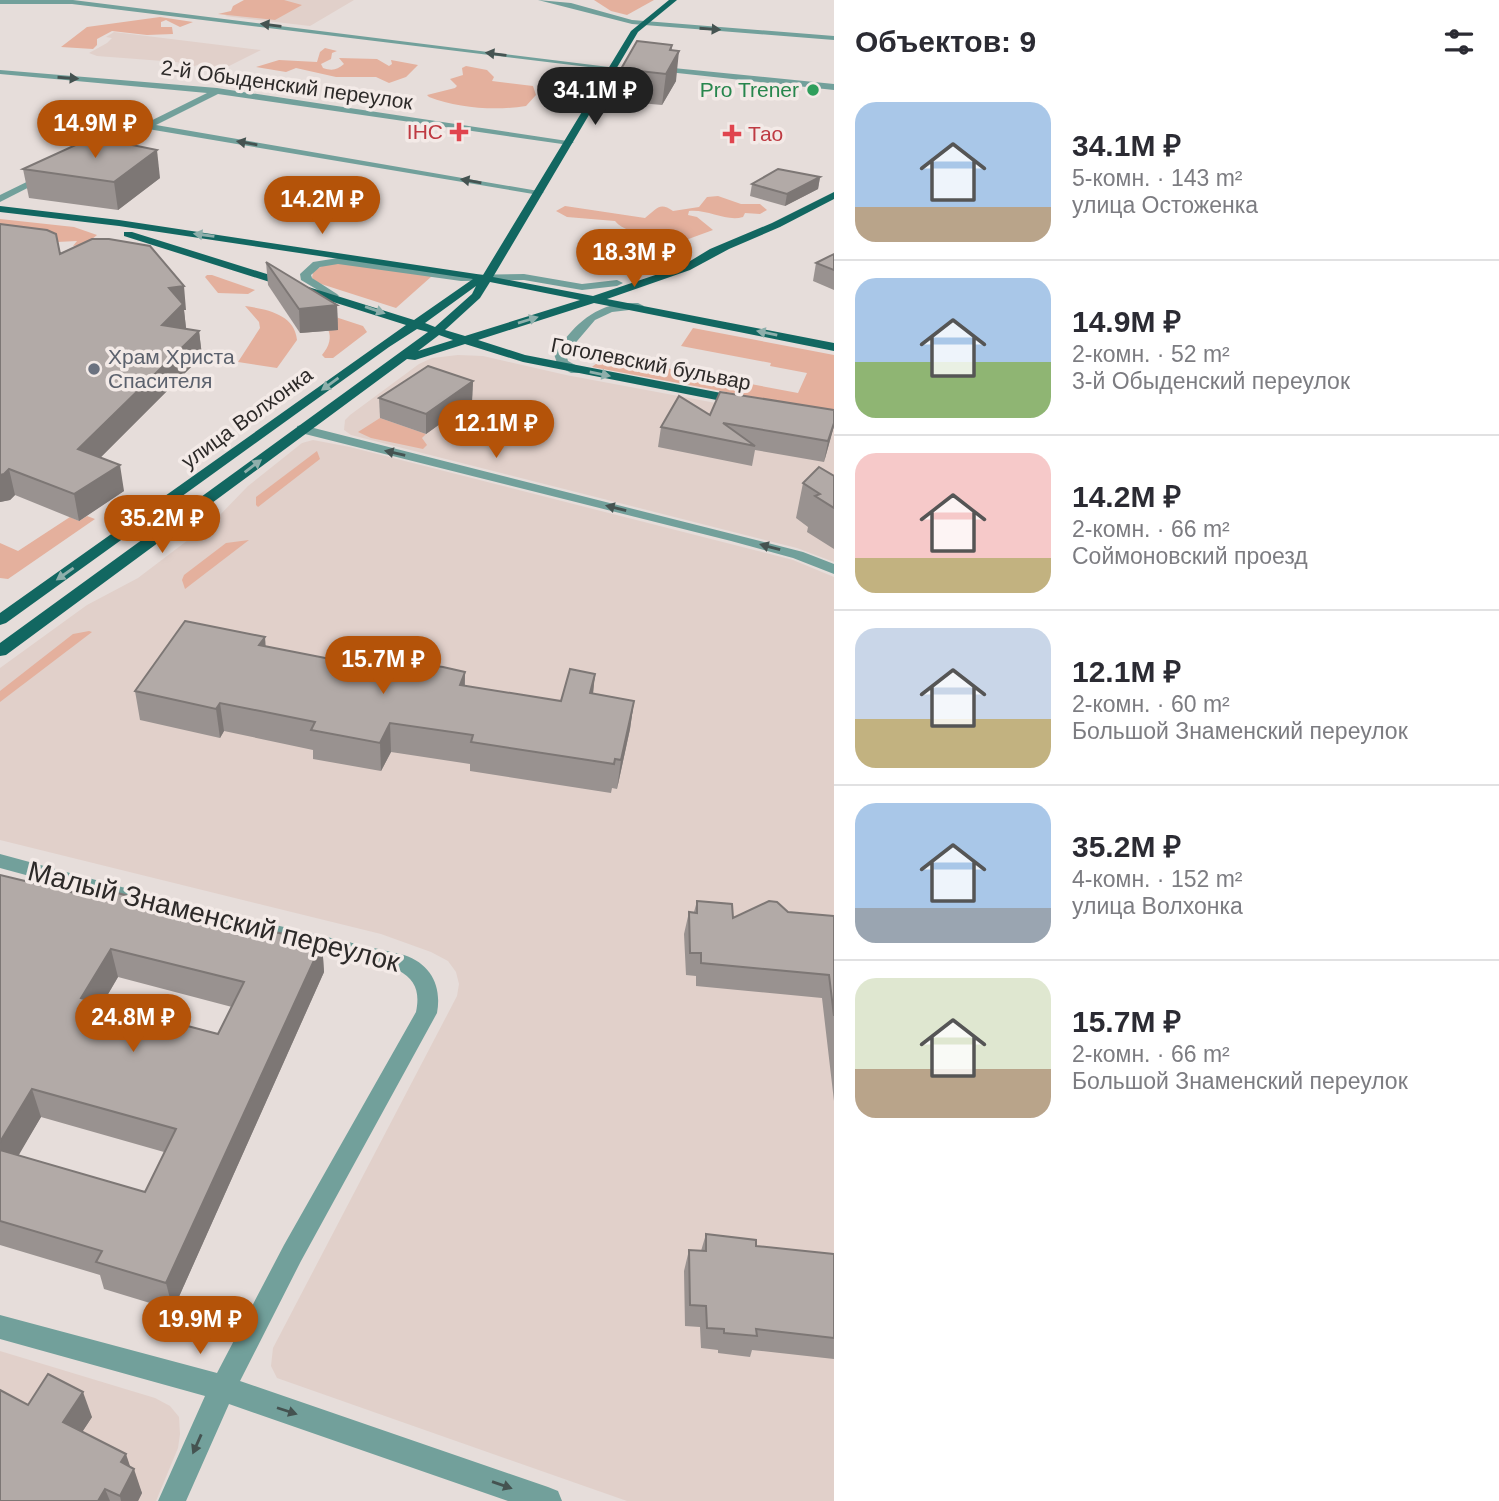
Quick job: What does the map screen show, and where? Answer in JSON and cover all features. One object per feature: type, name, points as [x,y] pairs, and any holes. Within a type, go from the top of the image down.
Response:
[{"type":"main road","points":[[642,23],[673,0]]},
{"type":"main road","name":"улица Волхонка","points":[[0,651],[437,331],[476,296],[642,23]]},
{"type":"main road","points":[[550,292],[582,292],[617,283],[724,247],[776,225],[834,195]]},
{"type":"main road","points":[[0,209],[119,223],[485,278],[638,306],[834,347]]},
{"type":"main road","points":[[57,217],[139,236],[271,279]]},
{"type":"main road","name":"улица Волхонка","points":[[386,369],[426,352],[634,287],[686,268],[724,247]]},
{"type":"main road","points":[[271,279],[244,265],[242,254],[257,249],[296,249]]},
{"type":"main road","name":"улица Волхонка","points":[[0,620],[466,287],[485,278]]},
{"type":"main road","name":"Гоголевский бульвар","points":[[271,279],[333,296],[523,358],[750,402]]},
{"type":"street","points":[[542,0],[572,2],[612,18],[642,23],[834,38]]},
{"type":"street","points":[[0,2],[51,1],[88,4],[617,66]]},
{"type":"street","points":[[643,67],[834,87]]},
{"type":"street","name":"2-й Обыденский переулок","points":[[0,72],[217,91],[569,142]]},
{"type":"street","points":[[88,155],[217,91]]},
{"type":"street","points":[[146,126],[539,192]]},
{"type":"street","points":[[0,199],[54,172]]},
{"type":"street","points":[[333,296],[307,280],[307,270],[317,264],[338,261],[461,278],[524,277],[582,287],[617,283]]},
{"type":"street","points":[[634,287],[629,292],[635,299],[666,312]]},
{"type":"street","points":[[575,369],[562,363],[560,354],[588,318],[603,311],[638,306]]},
{"type":"street","points":[[302,429],[736,538],[798,555],[834,569]]},
{"type":"street","name":"Малый Знаменский переулок","points":[[0,861],[177,909],[404,963],[419,971],[427,982],[430,998],[426,1013],[298,1243],[222,1388],[172,1501]]},
{"type":"street","points":[[0,1327],[222,1388],[548,1501]]},
{"type":"shaded area","points":[[244,0],[284,0],[302,5],[275,20],[218,14],[231,11],[233,6]]},
{"type":"shaded area","points":[[255,0],[354,0],[310,26],[225,16]]},
{"type":"shaded area","points":[[594,0],[654,0],[627,15],[611,11]]},
{"type":"shaded area","points":[[160,17],[193,22],[180,27],[166,20],[161,22],[161,27],[172,27],[173,34],[147,35],[112,31],[97,39],[97,45],[93,49],[61,47],[87,27]]},
{"type":"shaded area","points":[[114,32],[261,50],[225,68],[197,65],[193,67],[176,62],[97,56],[89,53],[107,43],[112,38],[106,37]]},
{"type":"shaded area","points":[[325,48],[337,51],[332,53],[331,59],[321,64],[323,68],[337,69],[344,64],[339,58],[377,59],[389,66],[392,64],[391,60],[418,65],[406,77],[389,83],[376,77],[336,77],[296,68],[286,72],[256,67],[279,60],[317,62],[320,52]]},
{"type":"shaded area","points":[[466,66],[487,70],[494,77],[492,81],[533,86],[536,95],[526,106],[489,108],[452,104],[427,95],[455,88],[457,86],[450,79],[463,75],[462,68]]},
{"type":"shaded area","points":[[718,196],[741,204],[760,204],[767,210],[760,214],[745,213],[743,217],[737,218],[689,211],[688,215],[697,217],[713,230],[683,241],[671,241],[653,235],[675,235],[679,232],[628,230],[615,221],[567,217],[556,211],[565,206],[645,218],[661,207],[673,211],[699,207],[707,197]]},
{"type":"shaded area","points":[[0,219],[74,227],[97,235],[86,244],[73,246],[77,241],[57,242],[0,233]]},
{"type":"shaded area","points":[[339,263],[432,276],[396,308],[318,283],[312,278],[313,272],[322,266]]},
{"type":"shaded area","points":[[207,275],[255,290],[248,294],[218,293],[205,277]]},
{"type":"shaded area","points":[[245,306],[278,314],[291,324],[295,331],[297,340],[277,368],[238,362],[260,328],[259,322]]},
{"type":"shaded area","points":[[311,309],[363,326],[367,332],[333,358],[325,358],[322,355],[330,336],[322,319]]},
{"type":"shaded area","points":[[693,328],[834,355],[834,412],[592,367],[604,361],[626,364],[629,361],[798,393],[807,373],[770,366],[771,363],[681,346]]},
{"type":"shaded area","points":[[483,356],[566,375],[834,425],[834,562],[797,548],[351,435],[344,430],[345,420],[350,415],[419,364],[432,358]]},
{"type":"shaded area","points":[[380,418],[426,434],[422,438],[427,445],[423,449],[371,438],[358,432]]},
{"type":"shaded area","points":[[313,440],[350,447],[793,560],[834,577],[834,1501],[627,1501],[277,1378],[271,1366],[273,1348],[457,996],[459,984],[456,972],[448,961],[431,952],[381,934],[0,840],[0,668],[87,605],[138,578],[217,518],[248,486],[302,443]]},
{"type":"shaded area","points":[[317,451],[320,459],[258,507],[256,505],[256,497]]},
{"type":"shaded area","points":[[87,516],[95,519],[8,579],[0,578],[0,543],[18,551],[70,517],[79,521]]},
{"type":"shaded area","points":[[249,540],[185,589],[182,580],[184,575],[226,543]]},
{"type":"shaded area","points":[[92,632],[0,702],[0,691],[73,634]]},
{"type":"shaded area","points":[[0,1351],[155,1398],[170,1406],[179,1417],[178,1448],[156,1501],[0,1501]]},
{"type":"building","points":[[637,41],[672,45],[670,50],[679,51],[666,74],[621,69]]},
{"type":"building","points":[[93,137],[157,150],[114,182],[23,169]]},
{"type":"building","points":[[778,169],[820,177],[787,194],[752,184]]},
{"type":"building","name":"Храм Христа Спасителя","points":[[0,224],[47,230],[56,234],[60,254],[92,239],[150,246],[184,286],[169,288],[183,304],[162,325],[199,331],[78,449],[120,465],[74,494],[9,469],[0,475]]},
{"type":"building","points":[[834,254],[834,270],[816,263]]},
{"type":"building","points":[[266,262],[337,305],[299,309]]},
{"type":"building","points":[[428,366],[473,381],[426,414],[379,398]]},
{"type":"building","points":[[720,392],[834,410],[834,423],[828,441],[723,423],[755,446],[661,427],[679,396],[710,415]]},
{"type":"building","points":[[819,467],[834,476],[834,508],[815,496],[820,494],[803,483]]},
{"type":"building","points":[[185,621],[265,637],[259,645],[371,667],[376,659],[428,669],[429,665],[443,667],[465,672],[460,685],[561,701],[570,669],[595,674],[590,693],[634,701],[621,760],[615,759],[614,764],[471,742],[473,735],[390,723],[380,743],[311,730],[315,722],[220,703],[216,709],[135,691]]},
{"type":"building","points":[[0,875],[92,897],[98,888],[148,901],[143,909],[258,936],[262,929],[322,943],[166,1283],[96,1262],[102,1251],[0,1221],[0,1150],[145,1192],[176,1129],[32,1089],[0,1142]],"holes":[[[111,949],[244,982],[218,1034],[81,998]]]},
{"type":"building","points":[[697,901],[732,904],[733,918],[769,901],[777,902],[788,912],[834,916],[834,1016],[829,975],[701,963],[701,953],[690,953],[689,912],[697,913]]},
{"type":"building","points":[[706,1234],[756,1240],[756,1246],[834,1254],[834,1338],[756,1329],[757,1336],[724,1333],[724,1329],[707,1328],[706,1306],[690,1305],[689,1250],[706,1251]]},
{"type":"building","points":[[48,1374],[83,1392],[63,1422],[126,1454],[121,1462],[134,1469],[120,1496],[105,1489],[98,1501],[0,1501],[0,1390],[28,1405]]},
{"type":"place","name":"Pro Trener","points":[[813,90]]},
{"type":"place","name":"IHC","points":[[459,132]]},
{"type":"place","name":"Тао","points":[[732,134]]},
{"type":"place","name":"Храм Христа Спасителя","points":[[94,369]]}]
